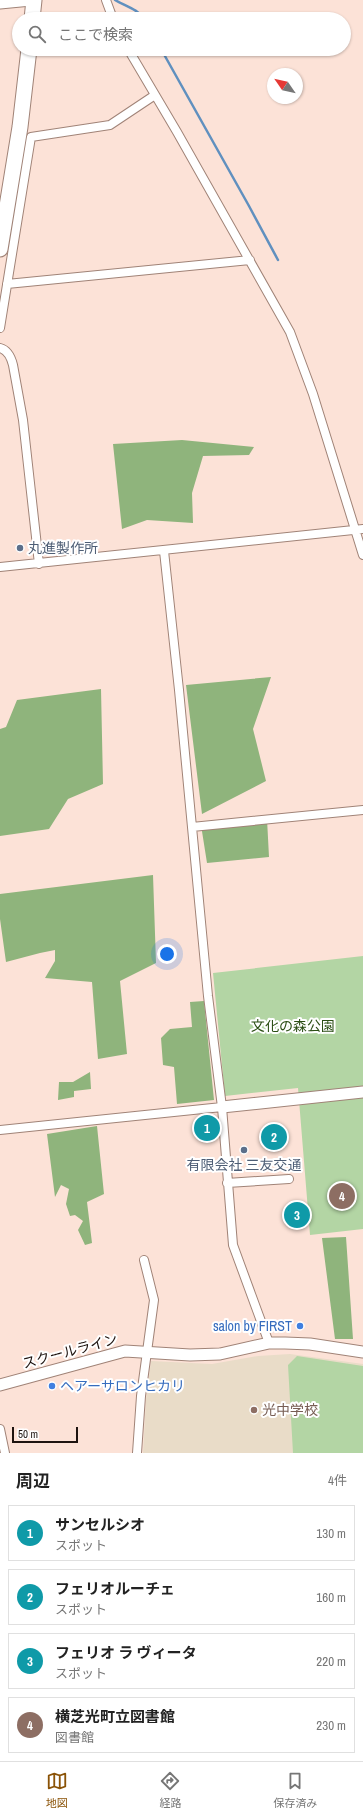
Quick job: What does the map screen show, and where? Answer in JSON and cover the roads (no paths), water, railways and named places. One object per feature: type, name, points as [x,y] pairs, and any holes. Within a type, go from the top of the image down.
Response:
[{"type":"highway","points":[[32,0],[32,12]]},
{"type":"highway","points":[[0,249],[20,128],[28,56]]},
{"type":"street","points":[[0,3],[32,0]]},
{"type":"street","points":[[106,0],[110,12]]},
{"type":"street","points":[[132,56],[290,332],[313,394],[359,530],[363,555]]},
{"type":"street","points":[[0,328],[31,137],[110,125],[155,95]]},
{"type":"street","points":[[7,284],[250,260]]},
{"type":"street","points":[[0,348],[6,351],[12,360],[23,420],[39,564]]},
{"type":"street","points":[[0,567],[359,530]]},
{"type":"street","points":[[164,551],[208,996],[222,1107],[233,1245],[269,1343]]},
{"type":"street","points":[[192,827],[363,810]]},
{"type":"street","points":[[0,1130],[363,1092]]},
{"type":"street","points":[[227,1183],[289,1179]]},
{"type":"street","points":[[137,1453],[141,1396],[154,1300],[144,1260]]},
{"type":"street","name":"スクールライン","points":[[0,1385],[116,1352],[147,1352],[190,1355],[220,1354],[269,1343],[310,1344],[363,1352]]},
{"type":"street","points":[[0,1429],[5,1453]]},
{"type":"waterway","points":[[115,0],[137,12]]},
{"type":"waterway","points":[[165,56],[278,260]]},
{"type":"place","name":"丸進製作所","points":[[20,548]]},
{"type":"place","name":"サンセルシオ","points":[[207,1128]]},
{"type":"place","name":"フェリオルーチェ","points":[[274,1137]]},
{"type":"place","name":"有限会社 三友交通","points":[[244,1150]]},
{"type":"place","name":"横芝光町立図書館","points":[[342,1196]]},
{"type":"place","name":"フェリオ ラ ヴィータ","points":[[297,1215]]},
{"type":"place","name":"salon by FIRST","points":[[300,1326]]},
{"type":"place","name":"ヘアーサロンヒカリ","points":[[52,1386]]},
{"type":"place","name":"光中学校","points":[[254,1410]]},
{"type":"park label","name":"文化の森公園","points":[[293,1026]]}]
